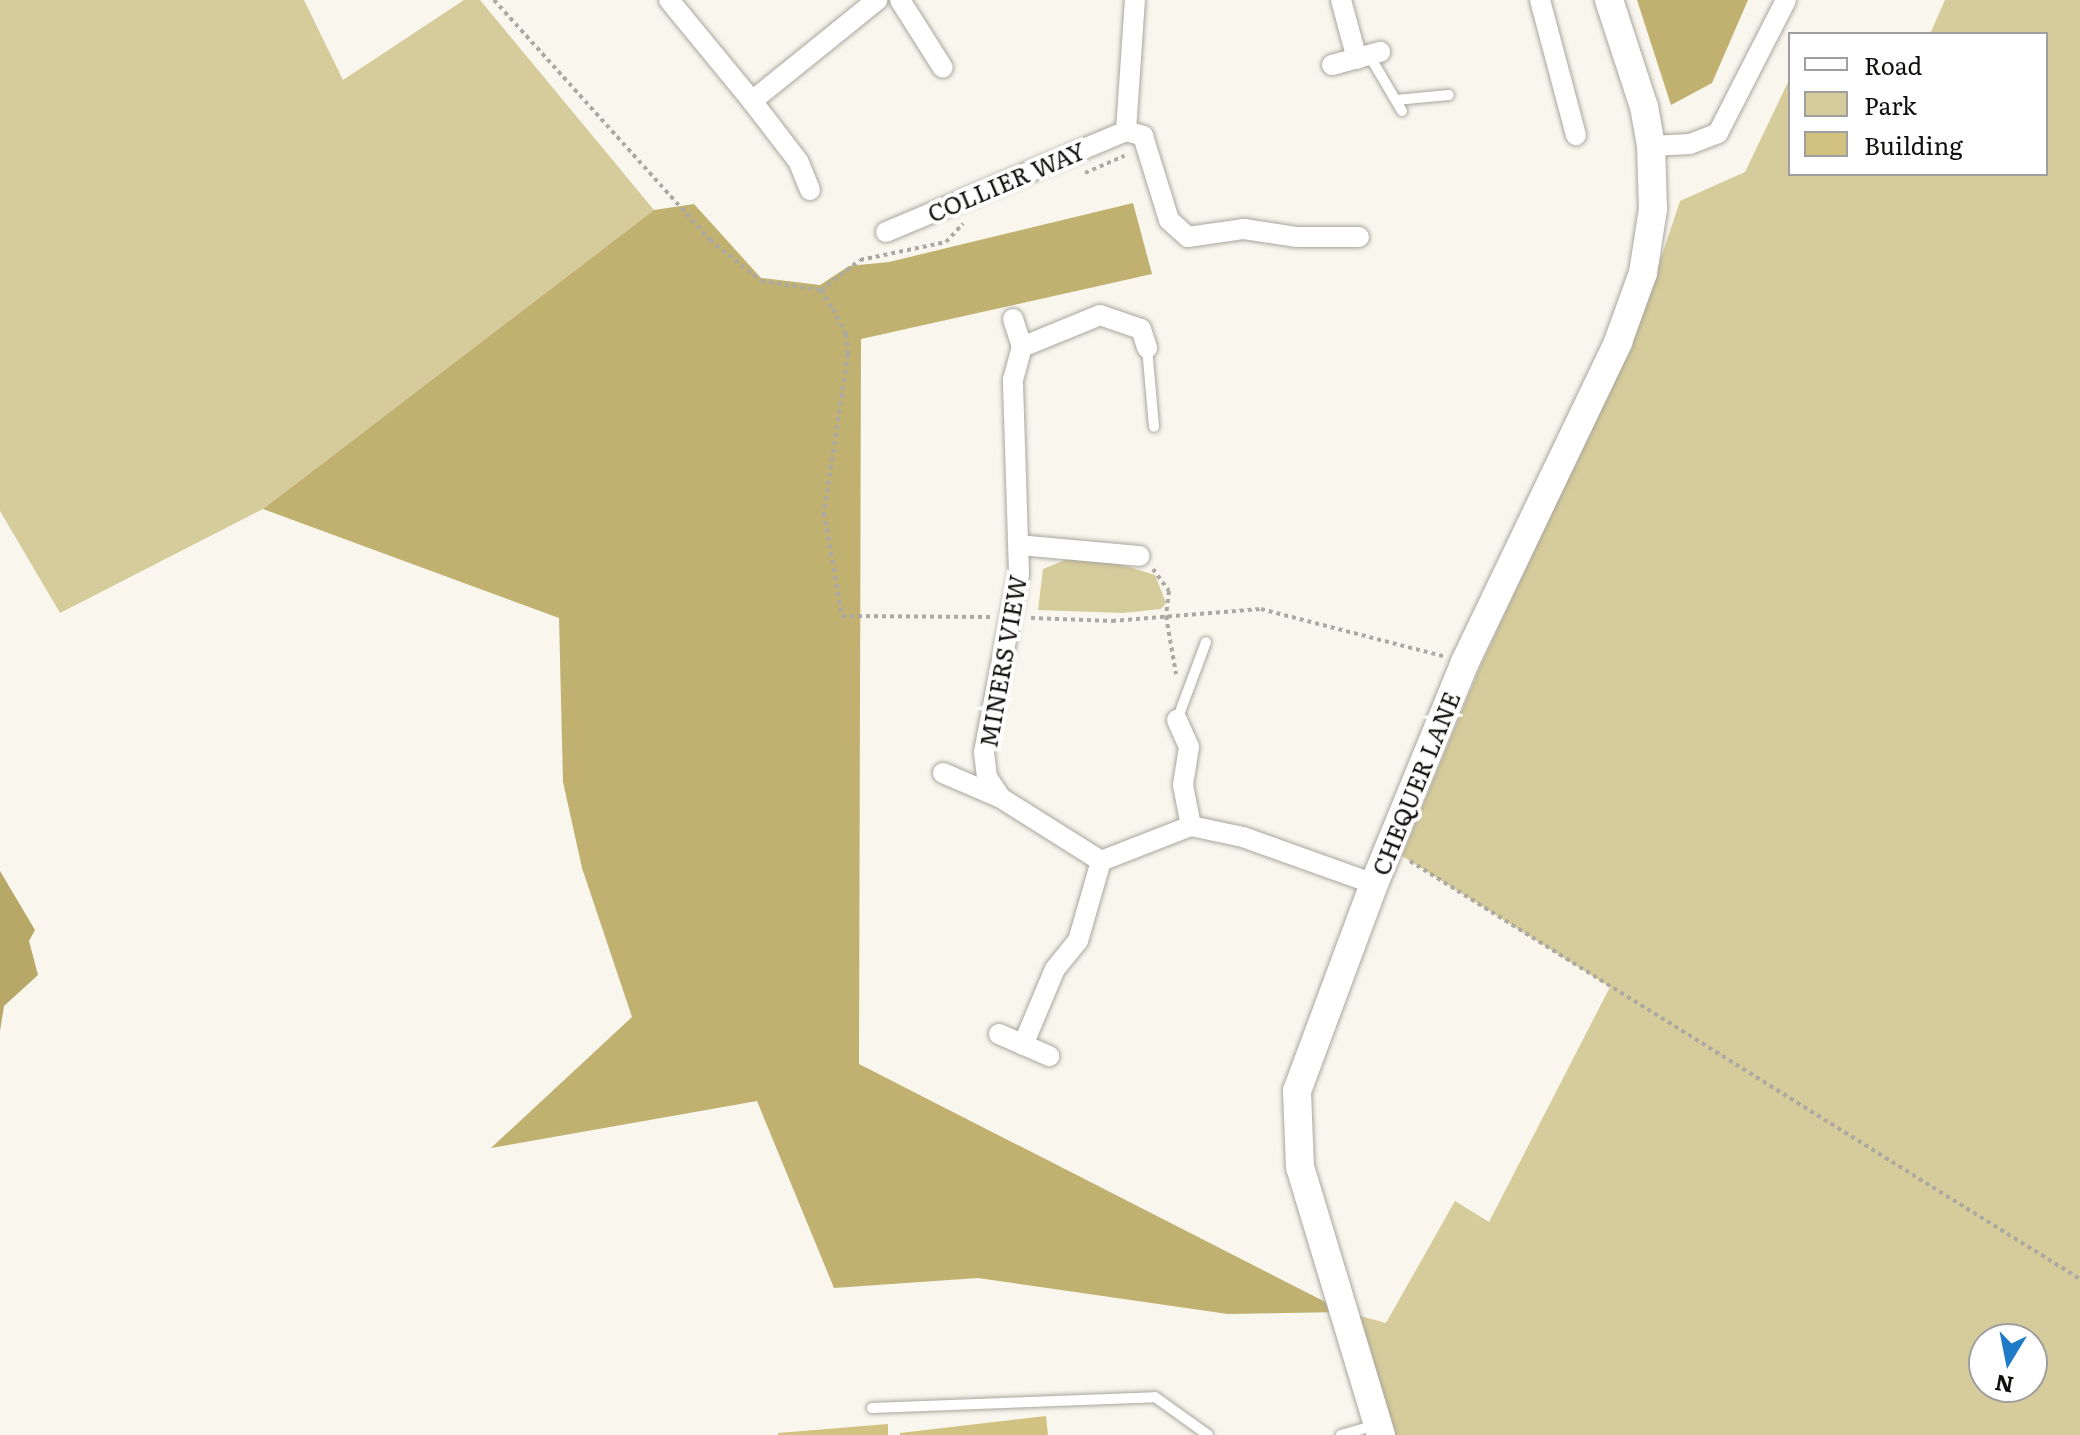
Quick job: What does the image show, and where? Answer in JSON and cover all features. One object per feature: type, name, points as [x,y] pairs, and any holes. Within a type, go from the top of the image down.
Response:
[{"type":"street","points":[[669,0],[798,161],[810,190]]},
{"type":"street","points":[[752,101],[877,0]]},
{"type":"street","points":[[900,0],[943,68]]},
{"type":"street","points":[[1135,0],[1126,131],[1143,136],[1169,220],[1188,237],[1244,229],[1297,237],[1359,237]]},
{"type":"street","points":[[1332,65],[1369,55],[1341,0]]},
{"type":"street","points":[[1540,0],[1576,135]]},
{"type":"street","name":"CHEQUER LANE","points":[[1380,1430],[1300,1167],[1295,1124],[1305,1061],[1387,849],[1465,662],[1631,307],[1643,273],[1653,209],[1651,146],[1644,107],[1609,0]]},
{"type":"street","points":[[1651,146],[1690,144],[1718,133],[1786,0]]},
{"type":"street","name":"COLLIER WAY","points":[[886,232],[1126,131]]},
{"type":"street","points":[[1013,319],[1022,347],[1100,315],[1141,329],[1147,348]]},
{"type":"street","name":"MINERS VIEW","points":[[1001,798],[987,777],[984,752],[1012,617],[1019,545],[1013,380],[1022,347]]},
{"type":"street","name":"MINERS VIEW","points":[[1019,545],[1139,556]]},
{"type":"street","points":[[1179,716],[1189,747],[1183,785],[1191,826]]},
{"type":"street","points":[[943,773],[1001,798],[1101,861]]},
{"type":"street","points":[[1101,861],[1191,826],[1243,837],[1374,884]]},
{"type":"street","points":[[1023,1045],[1055,969],[1078,941],[1101,861]]},
{"type":"street","points":[[999,1034],[1049,1056]]},
{"type":"lane","points":[[1369,55],[1402,111]]},
{"type":"lane","points":[[1396,100],[1449,95]]},
{"type":"lane","points":[[1147,348],[1154,427]]},
{"type":"lane","points":[[1179,716],[1206,642]]},
{"type":"lane","points":[[872,1408],[1155,1397],[1208,1435]]},
{"type":"lane","points":[[1341,1435],[1380,1430]]},
{"type":"path","points":[[494,0],[672,204],[710,240],[761,281],[821,290],[833,309],[846,334],[848,354],[824,513],[842,616],[1112,621],[1261,609],[1465,662]]},
{"type":"path","points":[[1139,556],[1164,579],[1169,591],[1166,616],[1179,716]]},
{"type":"path","points":[[1387,849],[2080,1279]]},
{"type":"green space","points":[[0,0],[304,0],[343,80],[464,0],[480,0],[654,210],[263,509],[60,613],[0,511]]},
{"type":"green space","points":[[1945,0],[2080,0],[2080,1435],[1381,1435],[1345,1312],[1386,1323],[1455,1201],[1489,1222],[1610,987],[1402,856],[1480,667],[1636,333],[1680,201],[1745,172],[1788,82],[1788,176],[2048,176],[2048,32],[1931,32]]},
{"type":"green space","points":[[1073,557],[1100,558],[1155,575],[1166,603],[1161,609],[1123,613],[1038,610],[1043,569]]},
{"type":"shaded area","points":[[1637,0],[1748,0],[1712,83],[1671,105]]},
{"type":"shaded area","points":[[1133,203],[1152,274],[861,339],[859,1064],[1345,1312],[1228,1314],[978,1278],[834,1288],[757,1101],[491,1148],[632,1017],[582,868],[563,782],[559,618],[263,509],[654,210],[694,204],[761,278],[820,285],[849,266],[889,262]]},
{"type":"shaded area","points":[[0,871],[35,930],[29,941],[38,975],[4,1006],[0,1031]]},
{"type":"building","points":[[1046,1416],[1048,1435],[900,1435],[900,1433]]},
{"type":"building","points":[[888,1424],[888,1435],[778,1435],[778,1433]]}]
